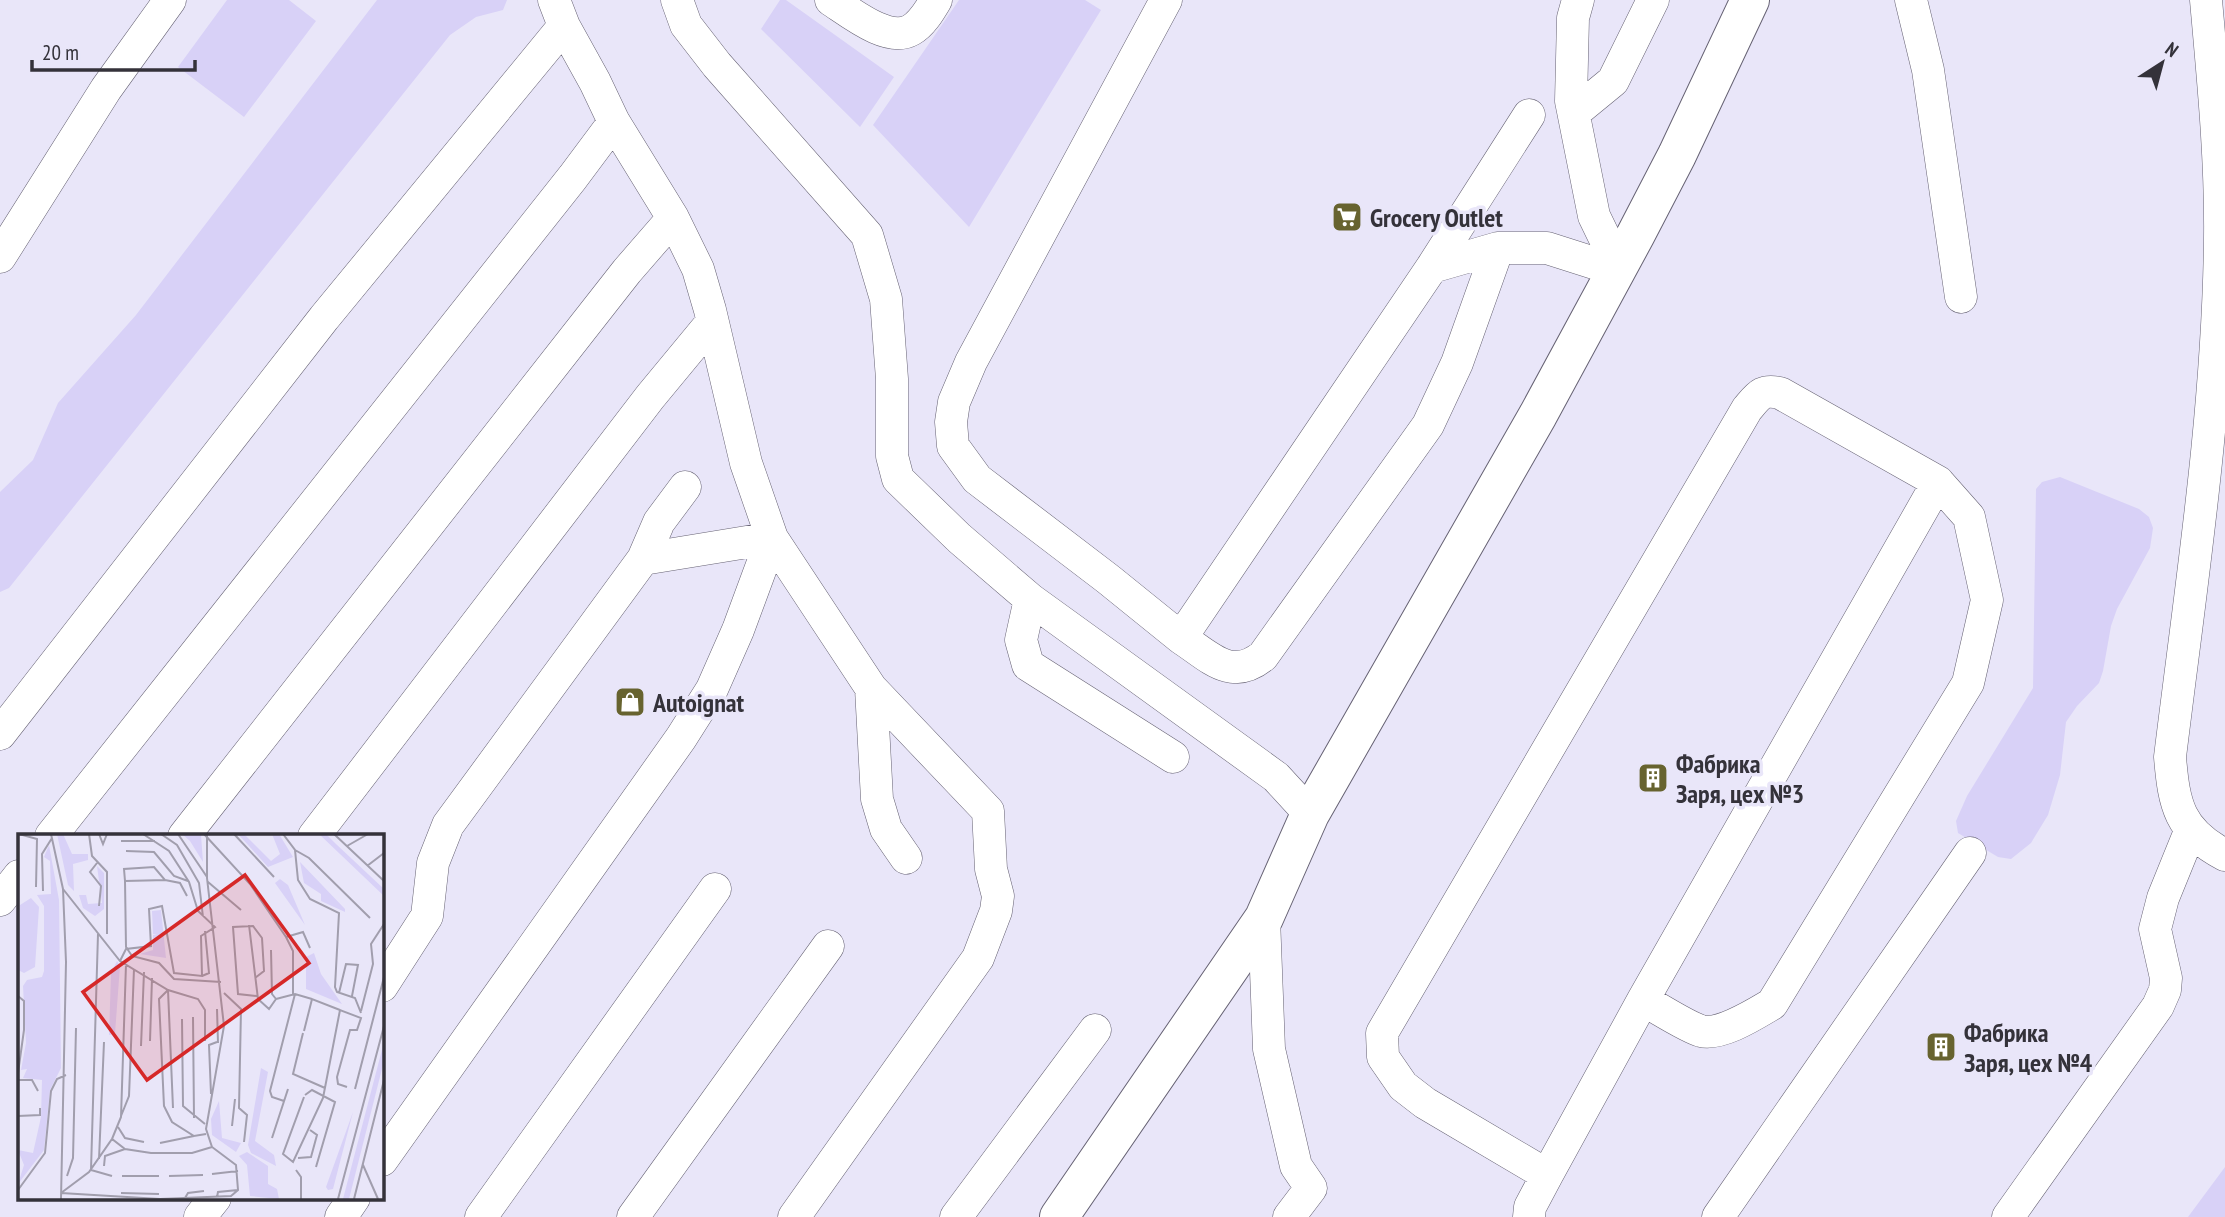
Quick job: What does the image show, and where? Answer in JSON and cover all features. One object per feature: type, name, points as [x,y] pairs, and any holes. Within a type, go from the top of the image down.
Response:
[{"type":"street","points":[[1059,1217],[1264,918],[1310,814],[1538,415],[1677,155],[1751,0]]},
{"type":"lane","points":[[0,257],[106,89],[170,0]]},
{"type":"lane","points":[[677,0],[687,24],[717,65],[867,235],[886,299],[892,379],[892,456],[898,479],[959,538],[1030,599],[1276,777],[1310,814]]},
{"type":"lane","points":[[831,0],[862,21],[894,35],[912,30],[936,0]]},
{"type":"lane","points":[[1167,0],[971,362],[954,402],[951,422],[953,446],[977,479],[1181,638],[1225,667],[1241,669],[1263,656],[1428,425],[1457,363],[1498,248]]},
{"type":"lane","points":[[1578,0],[1573,18],[1571,101],[1594,216],[1609,247],[1616,270]]},
{"type":"lane","points":[[1574,113],[1612,81],[1653,0]]},
{"type":"lane","points":[[1911,0],[1928,70],[1961,297]]},
{"type":"lane","points":[[2206,0],[2216,113],[2220,237],[2217,329],[2201,502],[2170,757],[2173,793],[2180,814],[2206,845],[2225,855]]},
{"type":"lane","points":[[0,734],[559,13],[614,122],[673,218],[698,270],[746,463],[772,538],[871,688],[988,811],[991,869],[998,896],[996,911],[978,958],[794,1217]]},
{"type":"lane","points":[[1181,638],[1432,267],[1529,115]]},
{"type":"lane","points":[[52,834],[614,122]]},
{"type":"lane","points":[[185,834],[627,271],[673,218]]},
{"type":"lane","points":[[1432,267],[1498,248],[1547,248],[1616,270]]},
{"type":"lane","points":[[315,834],[650,397],[712,322]]},
{"type":"lane","points":[[1547,1175],[1424,1103],[1403,1086],[1383,1057],[1382,1033],[1747,409],[1760,394],[1770,391],[1780,393],[1938,482],[1969,517],[1987,600],[1968,683],[1772,1004],[1748,1018],[1720,1029],[1703,1031],[1643,1000]]},
{"type":"lane","points":[[1529,1217],[1530,1207],[1643,1000],[1938,482]]},
{"type":"lane","points":[[383,984],[427,916],[433,863],[448,825],[643,559],[659,522],[685,488]]},
{"type":"lane","points":[[643,559],[772,538]]},
{"type":"lane","points":[[383,1159],[681,738],[712,689],[738,630],[772,538]]},
{"type":"lane","points":[[1030,599],[1021,640],[1028,665],[1173,757]]},
{"type":"lane","points":[[871,688],[877,799],[886,829],[905,859]]},
{"type":"lane","points":[[2008,1217],[2158,1006],[2165,990],[2166,978],[2155,929],[2163,898],[2191,829]]},
{"type":"lane","points":[[1718,1217],[1970,853]]},
{"type":"lane","points":[[0,900],[18,877]]},
{"type":"lane","points":[[481,1217],[715,889]]},
{"type":"lane","points":[[1264,918],[1269,1049],[1296,1166],[1311,1188],[1289,1217]]},
{"type":"lane","points":[[634,1217],[828,946]]},
{"type":"lane","points":[[956,1217],[1096,1030]]},
{"type":"lane","points":[[200,1217],[213,1200]]},
{"type":"lane","points":[[341,1217],[353,1200]]},
{"type":"shaded area","points":[[227,0],[289,0],[316,21],[244,117],[178,67]]},
{"type":"shaded area","points":[[377,0],[507,0],[503,10],[476,17],[450,35],[9,588],[0,592],[0,492],[33,460],[58,403],[136,315]]},
{"type":"shaded area","points":[[780,0],[786,0],[894,77],[860,127],[761,29]]},
{"type":"shaded area","points":[[959,0],[1085,0],[1101,10],[969,227],[873,125]]},
{"type":"shaded area","points":[[2060,477],[2139,509],[2149,517],[2153,528],[2150,548],[2117,609],[2111,626],[2099,683],[2066,722],[2060,775],[2048,815],[2031,843],[2011,859],[1998,857],[1958,833],[1956,821],[1967,796],[2033,688],[2036,489],[2042,482]]},
{"type":"shaded area","points":[[2225,1167],[2225,1217],[2188,1217]]},
{"type":"place","name":"Grocery Outlet","points":[[1347,217]]},
{"type":"place","name":"Autoignat","points":[[630,702]]},
{"type":"place","name":"Фабрика Заря, цех №3","points":[[1653,778]]},
{"type":"place","name":"Фабрика Заря, цех №4","points":[[1941,1047]]}]
